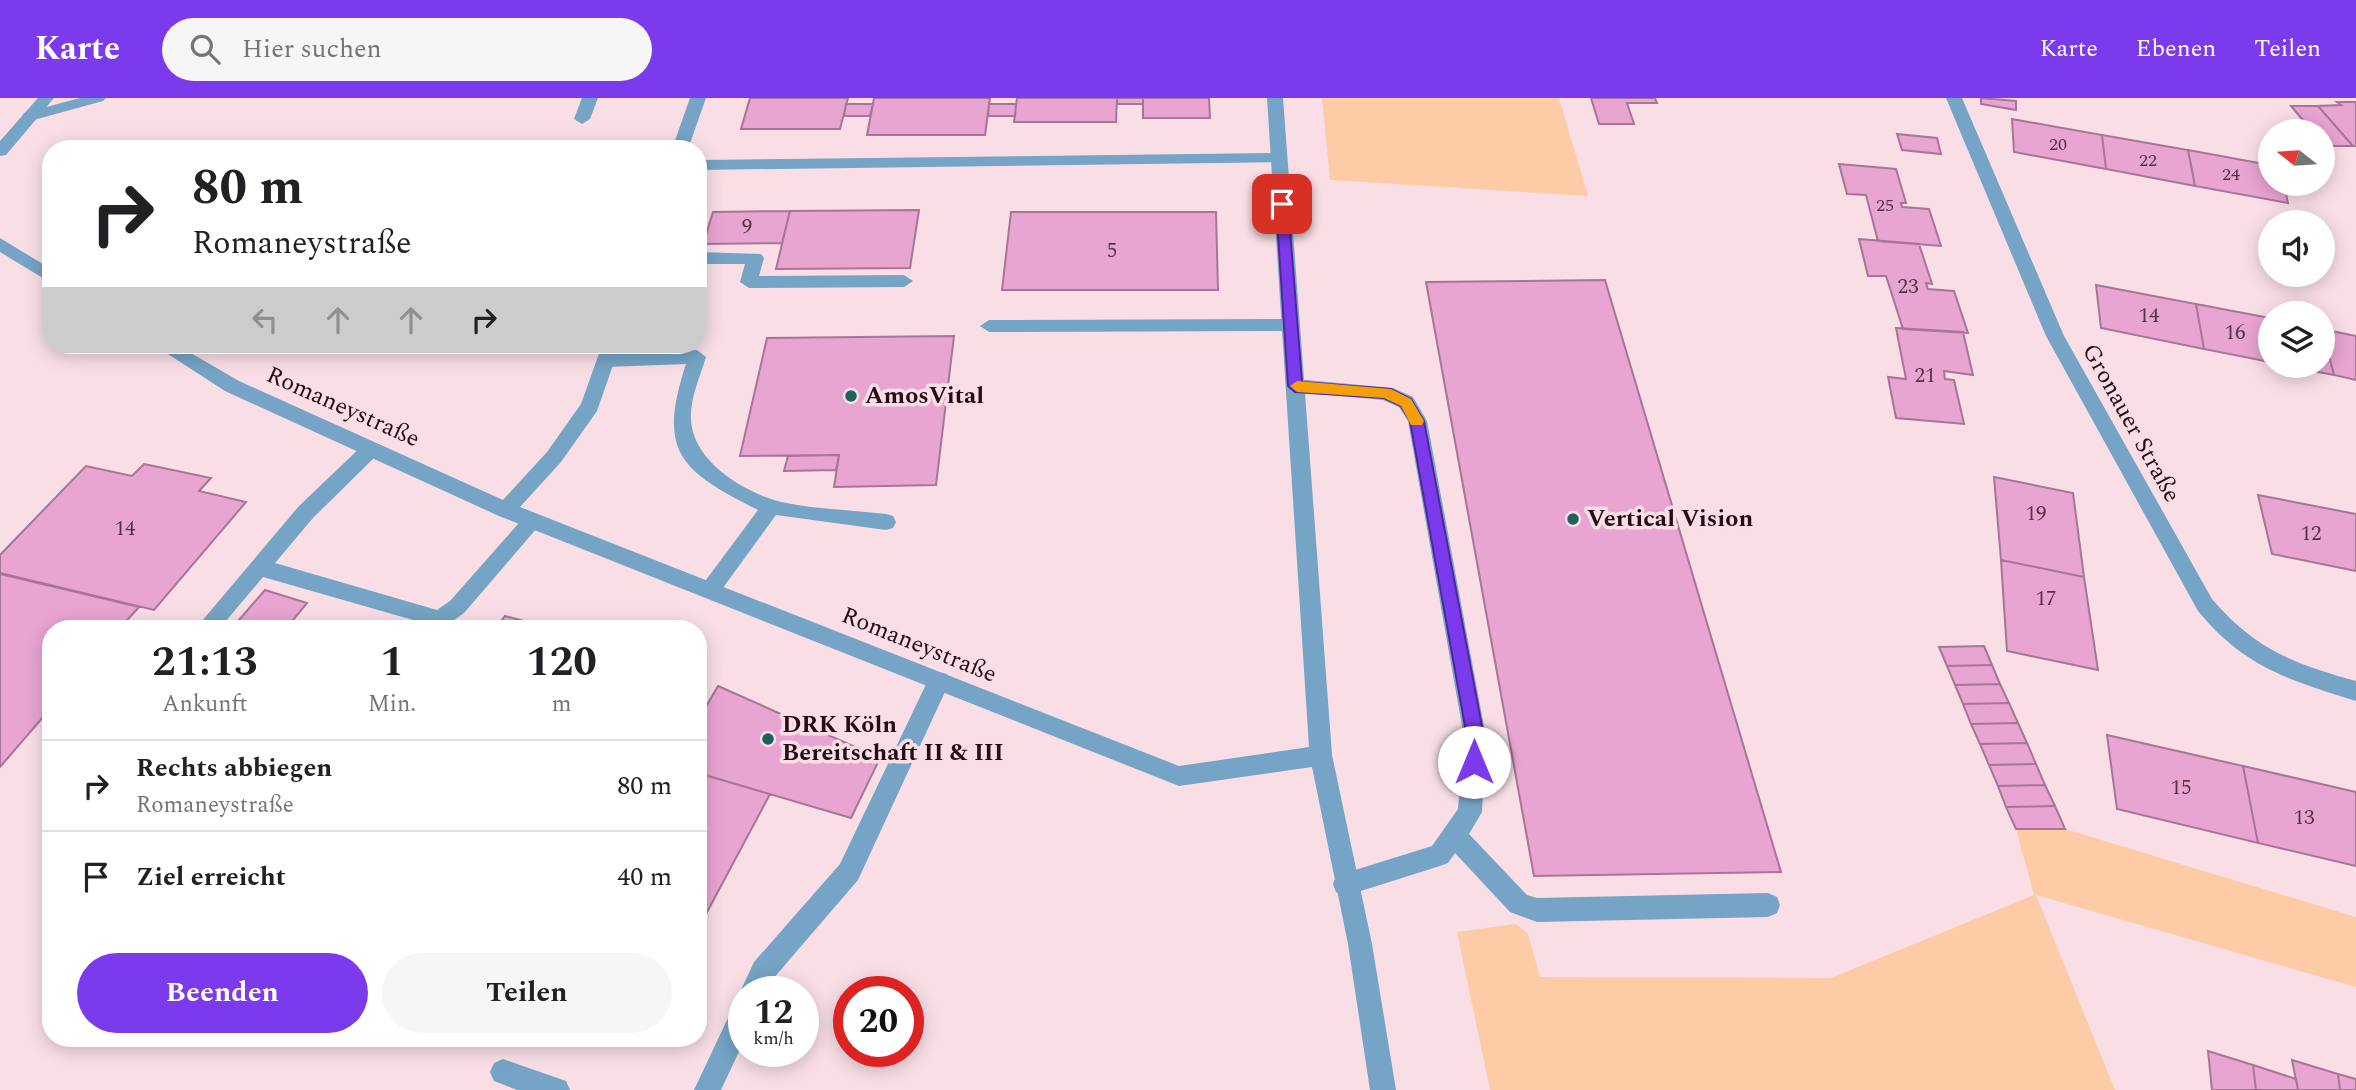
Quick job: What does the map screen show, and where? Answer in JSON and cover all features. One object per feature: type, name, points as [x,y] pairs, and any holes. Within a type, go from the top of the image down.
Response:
[{"type":"street","points":[[0,151],[46,98]]},
{"type":"street","points":[[30,116],[98,98]]},
{"type":"street","points":[[582,119],[590,98]]},
{"type":"street","points":[[683,140],[698,98]]},
{"type":"street","points":[[1275,98],[1321,755],[1345,884],[1360,944],[1383,1090]]},
{"type":"street","name":"Gronauer Straße","points":[[1954,98],[2054,336],[2205,605],[2230,634],[2271,660],[2311,678],[2356,691]]},
{"type":"street","points":[[707,166],[1279,158]]},
{"type":"street","points":[[0,244],[42,271]]},
{"type":"street","points":[[707,258],[755,258],[749,282],[904,281]]},
{"type":"street","points":[[989,326],[1290,325]]},
{"type":"street","name":"Romaneystraße","points":[[178,354],[232,386],[506,510],[1180,776],[1321,755]]},
{"type":"street","points":[[506,510],[554,457],[590,406],[608,354]]},
{"type":"street","points":[[644,354],[697,357],[680,420],[686,444],[711,476],[771,507],[886,522]]},
{"type":"street","points":[[1295,386],[1386,393],[1406,402],[1417,421],[1475,737],[1470,812],[1440,855],[1345,884]]},
{"type":"street","points":[[214,620],[306,512],[371,449]]},
{"type":"street","points":[[709,590],[771,507]]},
{"type":"street","points":[[438,620],[457,607],[533,521]]},
{"type":"street","points":[[259,567],[420,620]]},
{"type":"street","points":[[761,976],[849,872],[939,681]]},
{"type":"street","points":[[1454,835],[1519,904],[1537,910],[1768,905]]},
{"type":"street","points":[[707,1090],[728,1046]]},
{"type":"street","points":[[503,1072],[556,1090]]},
{"type":"shaded area","points":[[1322,98],[1559,98],[1588,196],[1330,180]]},
{"type":"shaded area","points":[[2016,829],[2065,829],[2356,917],[2356,987],[2036,895],[2115,1090],[1490,1090],[1457,932],[1516,924],[1528,934],[1540,977],[1831,978],[2034,895]]},
{"type":"building","points":[[750,98],[848,98],[840,129],[741,129]]},
{"type":"building","points":[[874,98],[990,98],[985,135],[867,135]]},
{"type":"building","points":[[1017,98],[1117,98],[1116,122],[1014,122]]},
{"type":"building","points":[[1117,98],[1143,98],[1143,104],[1117,104]]},
{"type":"building","points":[[1143,98],[1209,98],[1210,118],[1143,118]]},
{"type":"building","points":[[1591,98],[1655,98],[1657,103],[1627,103],[1634,124],[1599,124]]},
{"type":"building","points":[[1981,98],[2016,101],[2016,110],[1981,104]]},
{"type":"building","points":[[2337,102],[2356,102],[2356,146],[2335,125],[2335,119],[2329,119],[2318,106],[2341,105]]},
{"type":"building","points":[[846,104],[873,104],[870,116],[844,116]]},
{"type":"building","points":[[989,104],[1016,104],[1015,116],[988,116]]},
{"type":"building","points":[[2291,106],[2318,106],[2329,119],[2302,119]]},
{"type":"building","points":[[2012,119],[2102,135],[2106,169],[2014,152]]},
{"type":"building","points":[[2335,125],[2353,146],[2335,146]]},
{"type":"building","points":[[1897,134],[1937,138],[1941,154],[1902,150]]},
{"type":"building","points":[[2102,135],[2188,150],[2195,186],[2106,169]]},
{"type":"building","points":[[2188,150],[2258,163],[2258,196],[2287,196],[2288,203],[2195,186]]},
{"type":"building","points":[[1839,164],[1896,169],[1906,203],[1901,203],[1902,207],[1929,209],[1941,246],[1878,241],[1866,195],[1847,194]]},
{"type":"building","points":[[919,210],[910,268],[776,269],[790,211]]},
{"type":"building","points":[[790,211],[782,243],[707,244],[707,231],[713,212]]},
{"type":"building","points":[[1011,212],[1216,212],[1218,290],[1002,290]]},
{"type":"building","points":[[1859,239],[1919,244],[1932,284],[1926,283],[1928,289],[1954,291],[1968,333],[1903,329],[1886,276],[1868,276]]},
{"type":"building","name":"Vertical Vision","points":[[1605,280],[1781,872],[1534,876],[1426,282]]},
{"type":"building","points":[[2096,285],[2196,304],[2204,349],[2101,328]]},
{"type":"building","points":[[2196,304],[2258,316],[2258,360],[2204,349]]},
{"type":"building","points":[[1896,328],[1963,332],[1973,375],[1944,371],[1945,379],[1954,380],[1964,424],[1896,418],[1888,377],[1906,379]]},
{"type":"building","points":[[2335,332],[2356,336],[2356,380],[2335,375]]},
{"type":"building","name":"AmosVital","points":[[954,336],[936,485],[834,487],[839,455],[740,456],[767,338]]},
{"type":"building","points":[[839,455],[836,470],[784,471],[788,456]]},
{"type":"building","points":[[144,464],[211,478],[199,491],[246,502],[154,610],[0,573],[0,555],[86,466],[132,476]]},
{"type":"building","points":[[1994,477],[2073,493],[2084,577],[2001,560]]},
{"type":"building","points":[[2258,495],[2356,514],[2356,571],[2272,554]]},
{"type":"building","points":[[2001,560],[2084,577],[2098,670],[2007,651]]},
{"type":"building","points":[[0,574],[139,607],[127,620],[42,620],[42,718],[0,767]]},
{"type":"building","points":[[265,590],[307,603],[293,620],[239,620]]},
{"type":"building","points":[[505,616],[520,620],[502,620]]},
{"type":"building","points":[[1984,646],[1992,665],[1947,666],[1939,647]]},
{"type":"building","points":[[1992,665],[2000,684],[1955,685],[1947,666]]},
{"type":"building","points":[[2000,684],[2009,703],[1963,704],[1955,685]]},
{"type":"building","name":"DRK Köln Bereitschaft II & III","points":[[718,686],[880,758],[851,818],[707,776],[707,705]]},
{"type":"building","points":[[2009,703],[2018,723],[1971,724],[1963,704]]},
{"type":"building","points":[[2018,723],[2027,743],[1980,744],[1971,724]]},
{"type":"building","points":[[2107,735],[2243,766],[2258,843],[2117,809]]},
{"type":"building","points":[[2027,743],[2036,764],[1989,765],[1980,744]]},
{"type":"building","points":[[2036,764],[2045,785],[1998,786],[1989,765]]},
{"type":"building","points":[[2243,766],[2356,792],[2356,866],[2258,843]]},
{"type":"building","points":[[707,776],[770,794],[707,912]]},
{"type":"building","points":[[2045,785],[2055,806],[2006,807],[1998,786]]},
{"type":"building","points":[[2055,806],[2065,829],[2016,829],[2006,807]]},
{"type":"building","points":[[2208,1051],[2253,1065],[2256,1090],[2212,1090]]},
{"type":"building","points":[[2292,1060],[2338,1074],[2340,1090],[2298,1090]]},
{"type":"building","points":[[2253,1065],[2296,1079],[2298,1090],[2256,1090]]},
{"type":"building","points":[[2338,1074],[2356,1079],[2356,1090],[2340,1090]]},
{"type":"slow traffic","points":[[1297,386],[1386,393],[1406,402],[1416,421]]},
{"type":"place","name":"AmosVital","points":[[851,396]]},
{"type":"place","name":"Vertical Vision","points":[[1573,519]]},
{"type":"place","name":"DRK Köln Bereitschaft II & III","points":[[768,739]]},
{"type":"route","points":[[1282,204],[1295,386],[1386,393],[1406,402],[1417,421],[1475,737],[1474,762]]}]
